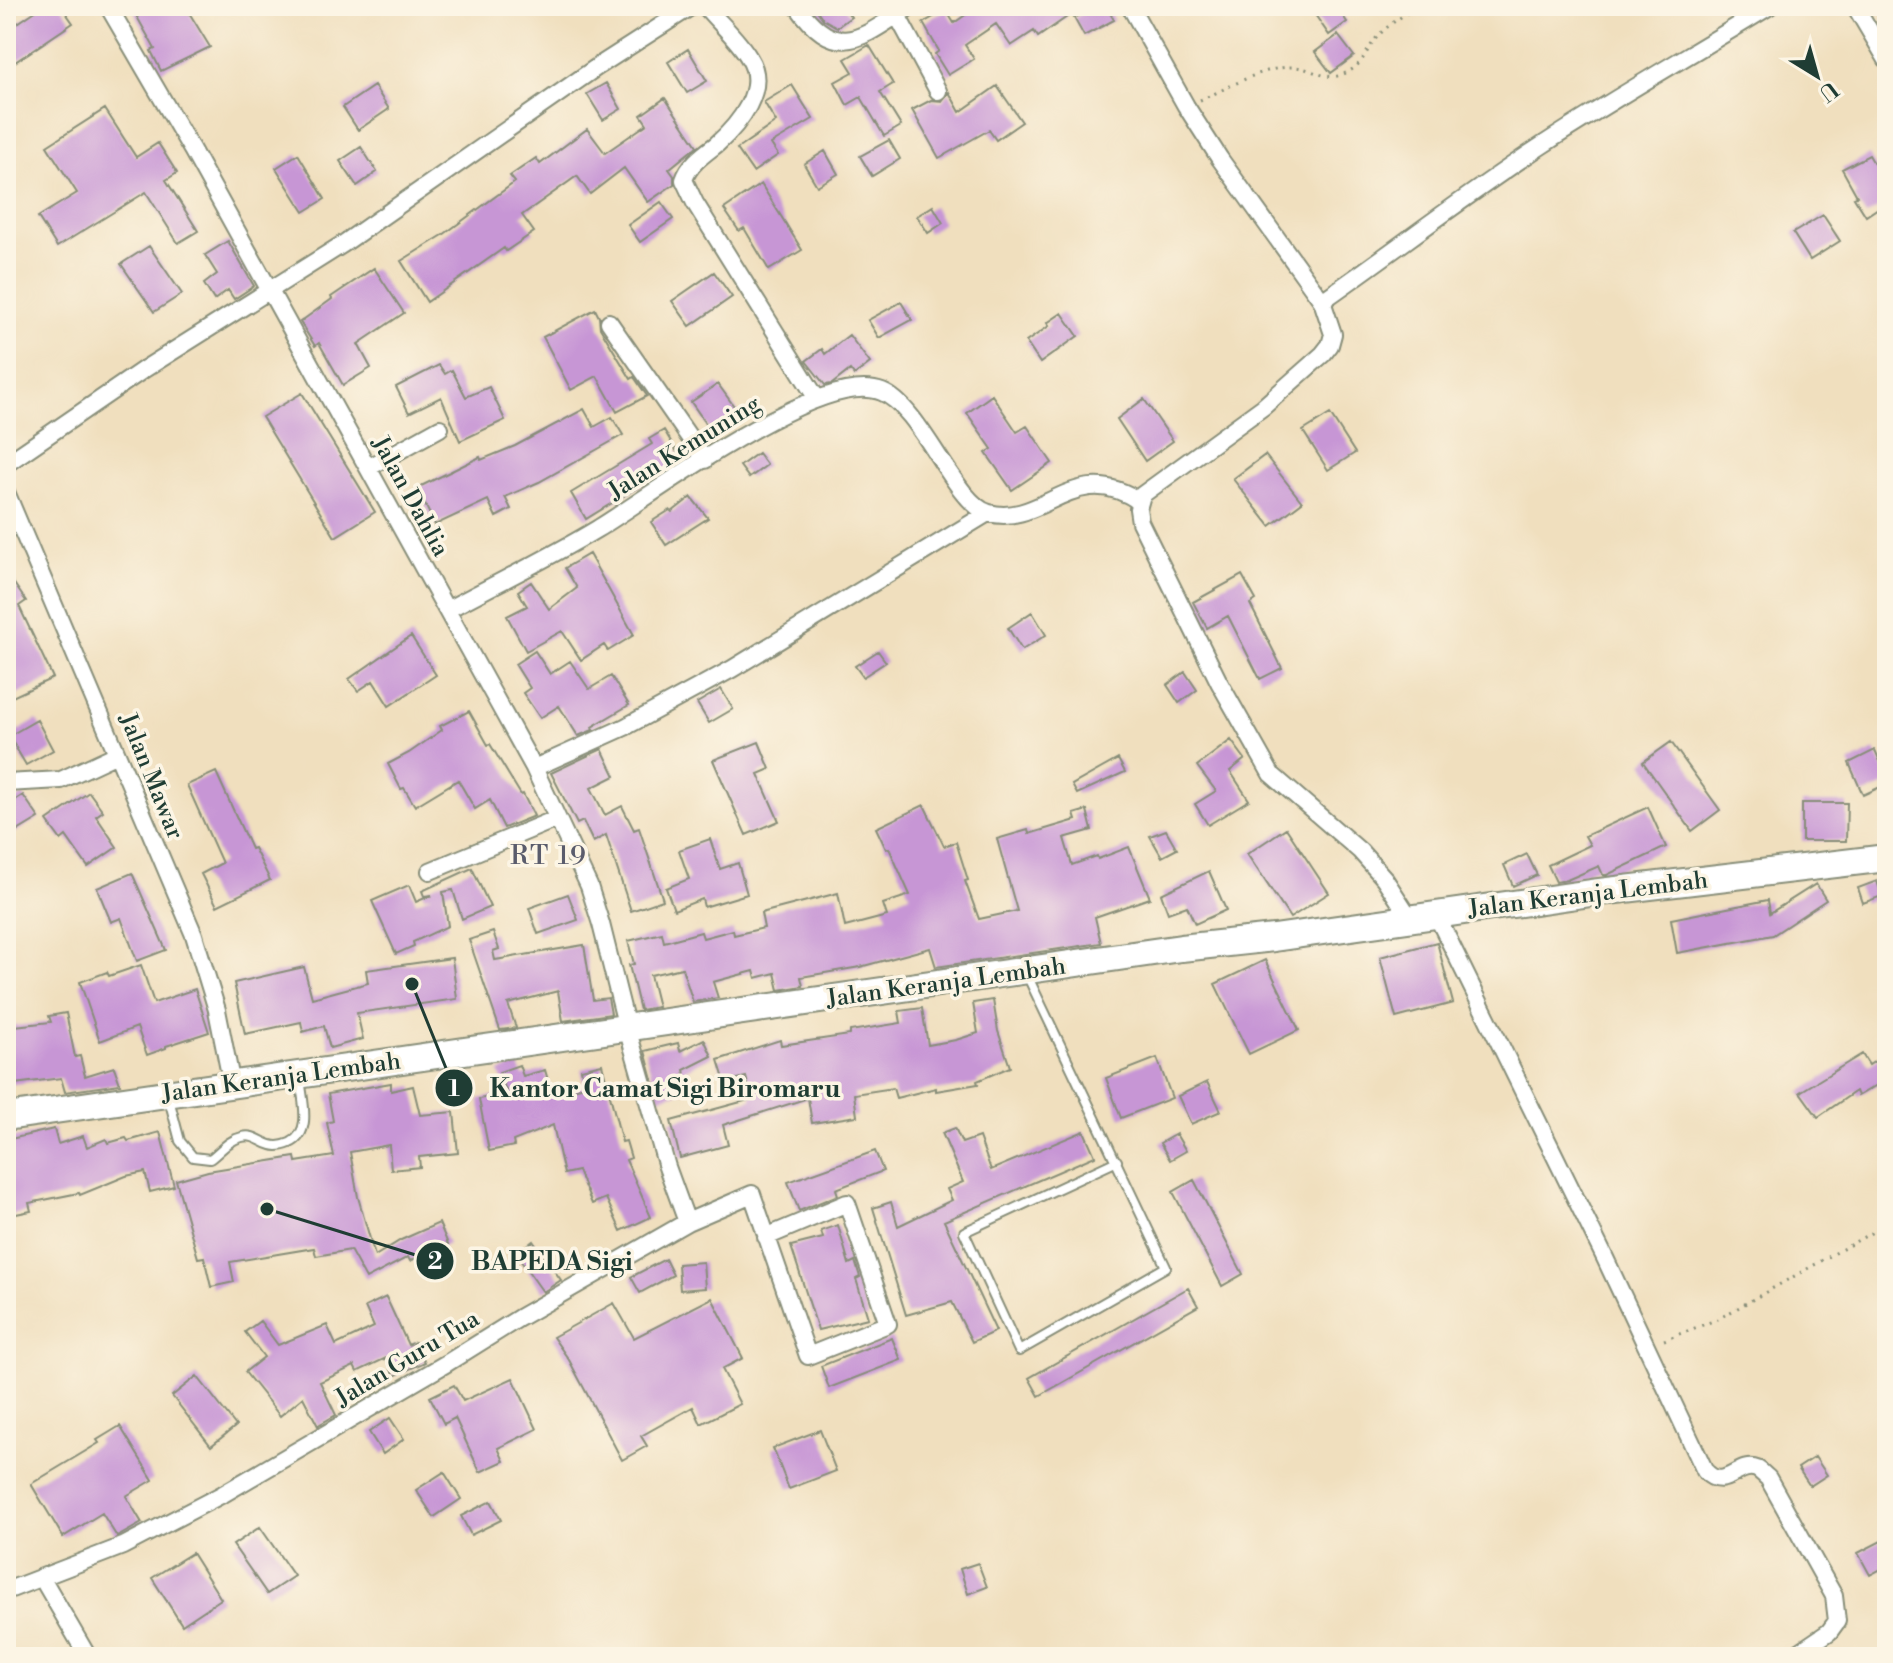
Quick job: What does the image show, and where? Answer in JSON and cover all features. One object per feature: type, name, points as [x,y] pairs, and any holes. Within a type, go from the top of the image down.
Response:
[{"type":"main road","name":"Jalan Keranja Lembah","points":[[6,1117],[1025,970],[1887,858]]},
{"type":"street","points":[[6,464],[143,370],[269,292],[597,67],[692,6]]},
{"type":"street","points":[[705,6],[751,60],[755,76],[745,114],[687,170],[684,180],[695,203],[817,399]]},
{"type":"street","points":[[797,6],[822,34],[836,41],[858,38],[904,10],[938,91]]},
{"type":"street","points":[[1130,6],[1186,106],[1220,159],[1322,301],[1333,334],[1323,354],[1263,407],[1142,495],[1139,501],[1140,522],[1244,729],[1271,774],[1360,851],[1398,896],[1423,916],[1647,1347],[1705,1471],[1711,1477],[1720,1479],[1746,1468],[1756,1469],[1768,1478],[1834,1596],[1837,1621],[1829,1632],[1792,1657]]},
{"type":"street","points":[[1322,301],[1542,145],[1770,6]]},
{"type":"street","points":[[1855,6],[1887,60]]},
{"type":"street","name":"Jalan Dahlia","points":[[111,7],[534,768],[593,899],[627,1028]]},
{"type":"street","points":[[609,322],[705,460]]},
{"type":"street","name":"Jalan Kemuning","points":[[447,610],[594,531],[744,433],[817,399],[865,389],[879,390],[890,396],[922,432],[972,502],[988,513]]},
{"type":"street","points":[[368,468],[440,428]]},
{"type":"street","points":[[534,768],[625,727],[732,669],[988,513],[1005,515],[1022,511],[1094,485],[1119,490],[1139,501]]},
{"type":"street","name":"Jalan Mawar","points":[[6,492],[194,935],[217,1010],[232,1085]]},
{"type":"street","points":[[6,783],[61,780],[117,754]]},
{"type":"street","points":[[430,871],[556,819]]},
{"type":"street","points":[[627,1028],[667,1167],[687,1222]]},
{"type":"street","name":"Jalan Guru Tua","points":[[6,1591],[123,1546],[223,1494],[687,1222],[752,1194],[766,1237]]},
{"type":"street","points":[[847,1203],[888,1324],[808,1356],[766,1237],[847,1203]]},
{"type":"street","points":[[42,1578],[88,1657]]},
{"type":"lane","points":[[1025,970],[1117,1161],[1166,1267],[1019,1351],[964,1232],[1117,1161]]},
{"type":"lane","points":[[168,1094],[180,1141],[193,1157],[210,1159],[224,1146],[243,1137],[259,1138],[270,1145],[281,1146],[296,1139],[305,1117],[299,1073]]},
{"type":"path","points":[[1186,106],[1271,70],[1294,67],[1329,77],[1340,75],[1365,59],[1375,39],[1391,23],[1418,6]]},
{"type":"path","points":[[1647,1347],[1718,1319],[1887,1224]]},
{"type":"building","points":[[43,6],[61,6],[73,23],[15,62],[6,49],[6,31]]},
{"type":"building","points":[[131,6],[185,6],[210,47],[161,71],[151,51],[155,49]]},
{"type":"building","points":[[814,6],[843,6],[851,17],[837,27],[823,19]]},
{"type":"building","points":[[978,6],[1060,6],[1067,17],[1038,37],[1034,31],[1011,46],[996,24],[965,45],[974,59],[948,75],[935,54],[939,51],[923,23],[946,10],[954,23]]},
{"type":"building","points":[[1098,6],[1106,6],[1114,20],[1084,36],[1074,18]]},
{"type":"building","points":[[1309,6],[1336,6],[1347,22],[1329,35]]},
{"type":"building","points":[[1338,35],[1354,56],[1331,73],[1315,52]]},
{"type":"building","points":[[869,45],[893,84],[880,92],[901,126],[884,136],[861,97],[847,105],[835,82],[853,72],[845,59]]},
{"type":"building","points":[[688,49],[707,81],[687,93],[668,62]]},
{"type":"building","points":[[606,83],[621,109],[603,120],[587,94]]},
{"type":"building","points":[[792,85],[813,119],[771,144],[778,155],[753,172],[737,149],[776,122],[764,102]]},
{"type":"building","points":[[374,86],[389,109],[358,130],[343,107]]},
{"type":"building","points":[[997,86],[1022,122],[996,140],[989,130],[939,158],[912,110],[931,100],[942,101],[949,92],[960,112]]},
{"type":"building","points":[[665,98],[697,146],[669,169],[674,176],[674,184],[648,202],[624,168],[590,194],[577,176],[522,215],[534,232],[506,251],[504,248],[427,302],[401,261],[443,235],[515,182],[510,176],[536,158],[540,164],[587,129],[605,153],[647,124],[641,115]]},
{"type":"building","points":[[105,109],[136,157],[158,143],[177,173],[166,180],[198,231],[178,243],[146,192],[57,247],[38,217],[77,193],[47,146]]},
{"type":"building","points":[[889,140],[900,159],[872,176],[860,156]]},
{"type":"building","points":[[361,147],[377,172],[357,186],[340,161]]},
{"type":"building","points":[[825,151],[838,174],[817,186],[804,164]]},
{"type":"building","points":[[298,154],[325,199],[304,212],[276,168]]},
{"type":"building","points":[[1869,155],[1887,185],[1887,202],[1866,216],[1842,169]]},
{"type":"building","points":[[761,184],[802,250],[769,270],[744,228],[739,231],[724,209]]},
{"type":"building","points":[[661,202],[673,219],[640,242],[628,225]]},
{"type":"building","points":[[933,206],[943,223],[928,233],[917,216]]},
{"type":"building","points":[[1823,215],[1840,241],[1810,260],[1793,233]]},
{"type":"building","points":[[228,241],[254,286],[234,299],[228,290],[214,300],[204,284],[217,274],[205,255]]},
{"type":"building","points":[[149,246],[182,294],[154,312],[121,264]]},
{"type":"building","points":[[374,268],[404,313],[358,344],[371,368],[343,385],[319,343],[315,346],[300,322]]},
{"type":"building","points":[[714,272],[732,297],[690,326],[672,301]]},
{"type":"building","points":[[901,302],[912,320],[879,338],[868,320]]},
{"type":"building","points":[[595,309],[600,328],[631,379],[634,377],[647,396],[617,412],[597,376],[571,390],[543,337]]},
{"type":"building","points":[[1062,313],[1078,336],[1040,363],[1026,342]]},
{"type":"building","points":[[849,335],[870,363],[854,375],[850,370],[832,384],[825,385],[806,361],[822,349],[825,354]]},
{"type":"building","points":[[439,365],[445,374],[452,370],[466,397],[489,387],[505,420],[460,441],[441,397],[409,413],[396,387]]},
{"type":"building","points":[[718,384],[741,416],[714,435],[691,402]]},
{"type":"building","points":[[302,393],[375,512],[335,537],[262,417]]},
{"type":"building","points":[[992,395],[1017,432],[1027,426],[1052,463],[1012,490],[986,453],[992,449],[967,413]]},
{"type":"building","points":[[1144,399],[1173,441],[1145,461],[1117,419]]},
{"type":"building","points":[[584,409],[594,427],[612,417],[623,435],[539,482],[505,497],[511,509],[496,517],[488,500],[435,525],[417,488],[480,457],[481,460],[515,446]]},
{"type":"building","points":[[1330,414],[1355,453],[1328,470],[1303,431]]},
{"type":"building","points":[[664,430],[682,460],[586,519],[571,493],[652,444],[649,439]]},
{"type":"building","points":[[758,453],[767,465],[749,478],[740,466]]},
{"type":"building","points":[[1265,455],[1302,502],[1270,526],[1233,479]]},
{"type":"building","points":[[691,497],[708,518],[666,545],[651,522],[670,510],[672,512]]},
{"type":"building","points":[[589,554],[634,635],[608,651],[604,645],[581,660],[562,631],[526,651],[507,616],[527,606],[518,591],[531,582],[549,609],[577,588],[565,568]]},
{"type":"building","points":[[6,572],[26,601],[19,606],[53,678],[6,700]]},
{"type":"building","points":[[1242,575],[1256,600],[1250,604],[1282,668],[1260,679],[1228,616],[1207,628],[1193,602]]},
{"type":"building","points":[[1032,612],[1046,635],[1022,650],[1008,628]]},
{"type":"building","points":[[411,636],[436,675],[389,706],[373,681],[358,691],[349,679]]},
{"type":"building","points":[[535,651],[550,674],[570,661],[589,689],[611,676],[629,705],[592,727],[593,730],[578,736],[559,706],[540,718],[523,693],[530,688],[515,664]]},
{"type":"building","points":[[878,651],[886,662],[863,677],[855,666]]},
{"type":"building","points":[[1185,672],[1197,690],[1179,703],[1167,685]]},
{"type":"building","points":[[721,689],[733,709],[709,723],[697,703]]},
{"type":"building","points":[[469,711],[534,816],[504,828],[490,800],[475,809],[458,780],[415,806],[404,788],[401,789],[388,764],[442,730],[440,726]]},
{"type":"building","points":[[37,720],[53,750],[26,765],[9,736]]},
{"type":"building","points":[[1231,740],[1245,759],[1230,771],[1249,800],[1208,825],[1195,804],[1216,791],[1197,766]]},
{"type":"building","points":[[759,742],[770,769],[758,774],[779,821],[746,835],[713,760]]},
{"type":"building","points":[[1671,742],[1720,810],[1692,831],[1643,762]]},
{"type":"building","points":[[602,749],[615,776],[591,788],[605,815],[622,806],[634,830],[639,828],[663,900],[631,911],[606,835],[593,842],[583,821],[577,824],[551,773]]},
{"type":"building","points":[[1875,750],[1887,784],[1863,795],[1849,763]]},
{"type":"building","points":[[1118,759],[1125,772],[1077,794],[1072,785]]},
{"type":"building","points":[[216,772],[251,849],[254,848],[270,880],[217,906],[201,874],[222,863],[187,785]]},
{"type":"building","points":[[89,792],[103,811],[96,816],[117,847],[88,867],[66,836],[61,840],[47,821]]},
{"type":"building","points":[[23,795],[39,818],[6,838],[6,806]]},
{"type":"building","points":[[1802,803],[1847,803],[1846,841],[1802,841]]},
{"type":"building","points":[[924,805],[944,846],[956,842],[968,880],[965,881],[979,919],[1017,911],[997,839],[1028,830],[1029,834],[1076,820],[1074,814],[1087,810],[1092,830],[1064,838],[1072,865],[1129,847],[1150,898],[1095,917],[1101,943],[936,967],[930,948],[860,967],[801,977],[803,986],[779,990],[775,973],[756,978],[754,971],[713,982],[718,998],[693,1002],[682,968],[650,975],[658,1007],[640,1010],[629,965],[634,964],[628,941],[662,933],[664,942],[701,932],[703,938],[733,930],[734,935],[764,928],[761,913],[838,893],[845,927],[887,916],[883,904],[910,895],[889,848],[886,849],[876,828]]},
{"type":"building","points":[[1648,807],[1666,847],[1607,875],[1603,875],[1599,866],[1556,882],[1548,865],[1590,845],[1585,836]]},
{"type":"building","points":[[1286,828],[1329,893],[1290,918],[1247,854]]},
{"type":"building","points":[[1166,830],[1177,849],[1162,857],[1150,836]]},
{"type":"building","points":[[710,839],[720,869],[738,863],[747,894],[704,907],[702,899],[674,910],[666,888],[689,879],[679,850]]},
{"type":"building","points":[[1527,854],[1537,875],[1513,886],[1504,865]]},
{"type":"building","points":[[472,868],[490,907],[462,919],[453,890],[443,892],[448,926],[413,942],[414,946],[396,954],[372,901],[409,885],[416,902],[432,895],[424,896],[422,891]]},
{"type":"building","points":[[1209,871],[1226,910],[1195,924],[1187,906],[1168,913],[1161,894]]},
{"type":"building","points":[[132,873],[166,950],[137,961],[121,918],[111,922],[97,888]]},
{"type":"building","points":[[1877,881],[1882,896],[1863,903],[1858,888]]},
{"type":"building","points":[[1816,884],[1826,900],[1773,935],[1677,953],[1671,919],[1768,900],[1770,913]]},
{"type":"building","points":[[568,894],[578,920],[538,934],[529,908]]},
{"type":"building","points":[[493,932],[499,949],[493,951],[495,960],[584,945],[593,1000],[608,998],[611,1014],[563,1021],[558,991],[508,1004],[516,1028],[500,1030],[469,940]]},
{"type":"building","points":[[1437,942],[1453,1003],[1396,1018],[1380,957]]},
{"type":"building","points":[[452,958],[457,999],[357,1013],[363,1039],[330,1048],[324,1026],[303,1032],[301,1022],[245,1034],[234,983],[304,967],[312,998],[368,983],[366,970]]},
{"type":"building","points":[[1265,960],[1299,1030],[1249,1054],[1215,984]]},
{"type":"building","points":[[141,965],[154,1003],[195,989],[209,1032],[147,1055],[137,1027],[100,1041],[80,982]]},
{"type":"building","points":[[993,1000],[998,1031],[1010,1067],[977,1081],[978,1084],[936,1091],[936,1088],[896,1098],[893,1088],[854,1094],[857,1116],[812,1123],[808,1098],[723,1125],[728,1145],[680,1158],[671,1121],[752,1099],[746,1077],[725,1082],[718,1060],[780,1040],[781,1045],[850,1035],[850,1031],[901,1023],[899,1011],[922,1008],[928,1045],[956,1040],[978,1033],[973,1003]]},
{"type":"building","points":[[66,1013],[75,1057],[80,1056],[85,1076],[114,1067],[120,1084],[65,1092],[61,1078],[6,1085],[6,1027],[51,1022],[49,1016]]},
{"type":"building","points":[[704,1039],[712,1056],[684,1070],[689,1090],[658,1098],[645,1051],[678,1043],[680,1051]]},
{"type":"building","points":[[1887,1053],[1887,1079],[1858,1096],[1856,1091],[1818,1117],[1800,1092],[1862,1054],[1869,1065]]},
{"type":"building","points":[[1157,1058],[1172,1098],[1121,1118],[1106,1078]]},
{"type":"building","points":[[602,1064],[622,1142],[626,1141],[631,1158],[626,1160],[651,1217],[621,1231],[606,1198],[592,1204],[578,1171],[564,1174],[553,1125],[513,1141],[514,1146],[489,1151],[479,1099],[507,1093],[499,1072],[519,1065],[523,1076],[545,1070],[552,1094],[585,1086],[581,1069]]},
{"type":"building","points":[[1207,1082],[1221,1111],[1191,1124],[1178,1096]]},
{"type":"building","points":[[391,1083],[391,1091],[413,1086],[420,1115],[454,1112],[458,1153],[419,1157],[420,1167],[391,1170],[389,1145],[350,1152],[358,1197],[375,1256],[439,1223],[448,1244],[410,1261],[408,1257],[366,1279],[350,1250],[316,1256],[314,1248],[230,1262],[234,1282],[211,1287],[204,1257],[198,1258],[176,1180],[208,1171],[295,1157],[296,1162],[334,1156],[327,1123],[333,1121],[328,1094]]},
{"type":"building","points":[[955,1128],[962,1143],[979,1137],[991,1170],[1084,1131],[1095,1156],[944,1221],[996,1331],[972,1342],[952,1302],[906,1315],[873,1208],[891,1202],[898,1226],[952,1200],[947,1189],[963,1182],[942,1133]]},
{"type":"building","points":[[54,1129],[58,1144],[83,1136],[87,1147],[106,1139],[108,1143],[126,1138],[128,1141],[160,1132],[174,1186],[150,1192],[145,1172],[126,1176],[80,1195],[29,1203],[31,1211],[11,1215],[6,1189],[6,1140]]},
{"type":"building","points":[[1176,1134],[1186,1151],[1170,1160],[1160,1143]]},
{"type":"building","points":[[875,1151],[883,1171],[836,1189],[838,1195],[799,1211],[788,1182]]},
{"type":"building","points":[[1194,1180],[1243,1274],[1222,1286],[1173,1192]]},
{"type":"building","points":[[838,1225],[849,1264],[855,1261],[860,1277],[856,1279],[868,1318],[818,1330],[791,1246],[823,1238],[821,1231]]},
{"type":"building","points":[[533,1241],[561,1280],[543,1292],[516,1254]]},
{"type":"building","points":[[665,1259],[673,1275],[640,1293],[631,1277]]},
{"type":"building","points":[[703,1262],[705,1288],[680,1290],[678,1264]]},
{"type":"building","points":[[1188,1288],[1198,1306],[1039,1396],[1029,1378]]},
{"type":"building","points":[[386,1297],[408,1345],[415,1342],[425,1362],[394,1376],[386,1358],[357,1372],[354,1366],[320,1382],[336,1415],[318,1426],[303,1397],[280,1416],[245,1372],[264,1357],[245,1332],[260,1321],[278,1345],[327,1325],[336,1345],[374,1327],[365,1307]]},
{"type":"building","points":[[712,1298],[743,1358],[722,1369],[740,1404],[701,1424],[693,1407],[641,1436],[647,1446],[622,1460],[569,1360],[553,1337],[614,1303],[634,1338]]},
{"type":"building","points":[[892,1338],[901,1360],[829,1388],[821,1366]]},
{"type":"building","points":[[197,1376],[236,1426],[211,1446],[172,1396]]},
{"type":"building","points":[[513,1378],[537,1429],[498,1448],[504,1461],[480,1472],[455,1418],[444,1424],[430,1397],[454,1385],[463,1401]]},
{"type":"building","points":[[390,1418],[404,1439],[383,1454],[369,1432]]},
{"type":"building","points":[[120,1426],[153,1480],[126,1496],[142,1523],[117,1537],[102,1513],[63,1537],[31,1484],[99,1443],[97,1440]]},
{"type":"building","points":[[820,1430],[836,1471],[789,1489],[773,1448]]},
{"type":"building","points":[[1815,1457],[1827,1475],[1810,1486],[1798,1468]]},
{"type":"building","points":[[444,1472],[461,1499],[434,1517],[416,1490]]},
{"type":"building","points":[[491,1501],[501,1520],[471,1535],[461,1516]]},
{"type":"building","points":[[260,1527],[294,1576],[267,1594],[233,1545]]},
{"type":"building","points":[[1881,1541],[1887,1553],[1887,1566],[1870,1575],[1858,1553]]},
{"type":"building","points":[[192,1553],[221,1599],[182,1625],[152,1578]]},
{"type":"building","points":[[978,1563],[987,1587],[968,1594],[960,1569]]},
{"type":"place","name":"Kantor Camat Sigi Biromaru","points":[[412,984]]},
{"type":"place","name":"BAPEDA Sigi","points":[[267,1209]]},
{"type":"district","name":"RT 19","points":[[549,855]]}]
